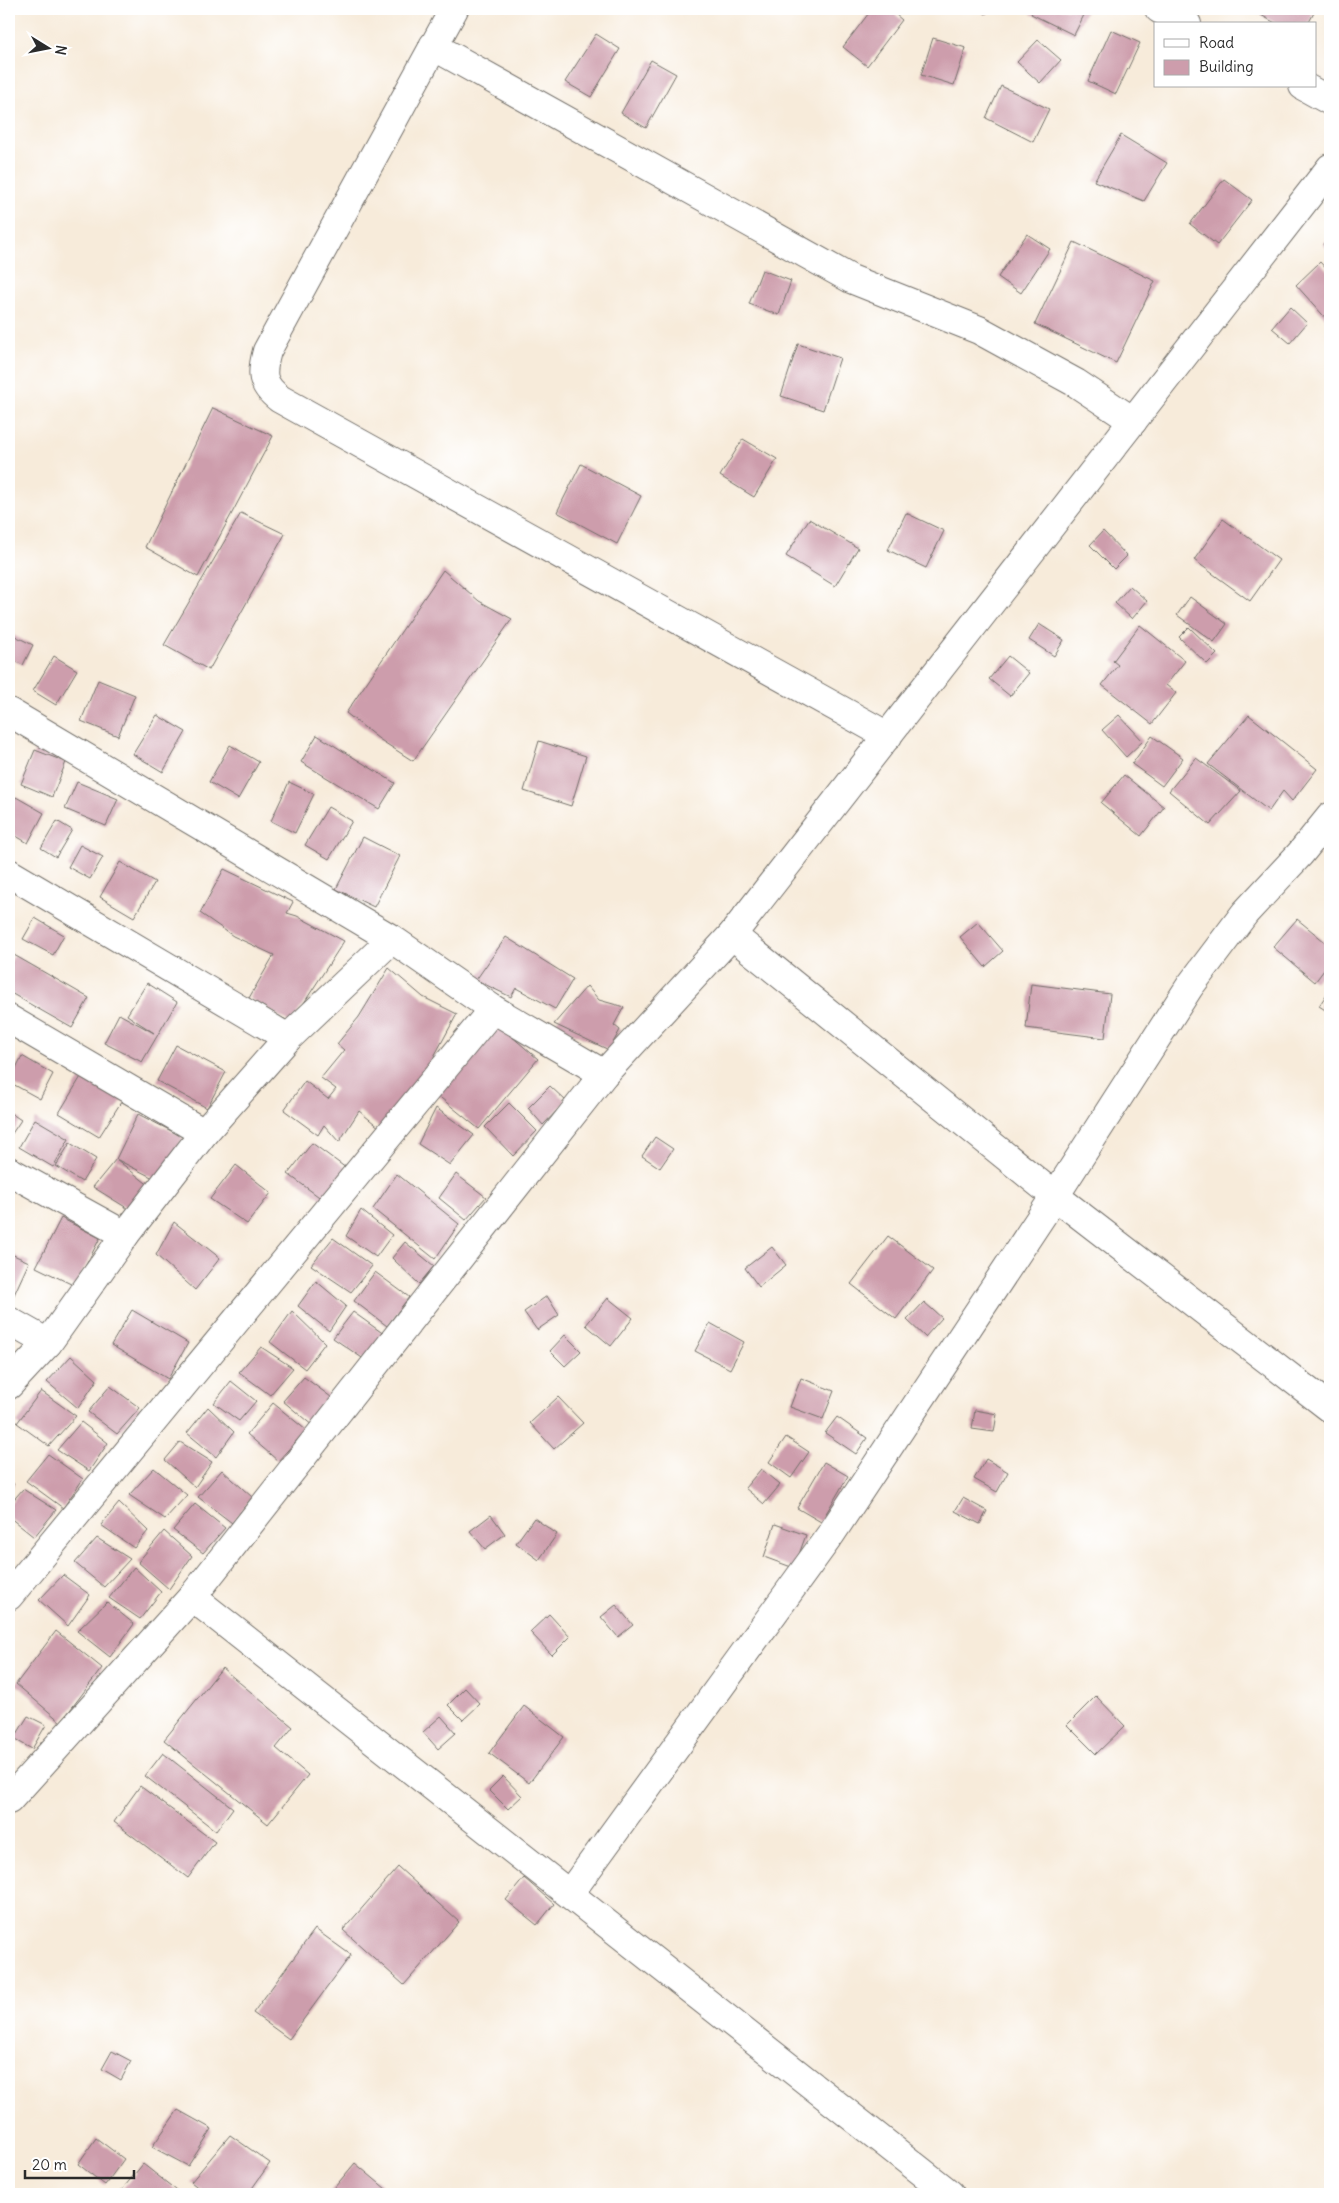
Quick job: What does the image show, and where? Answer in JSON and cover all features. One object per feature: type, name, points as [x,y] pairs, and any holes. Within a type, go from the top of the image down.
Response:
[{"type":"street","points":[[454,9],[267,351],[262,369],[269,391],[888,736]]},
{"type":"street","points":[[1159,9],[1183,22]]},
{"type":"street","points":[[433,46],[851,279],[979,330],[1076,383],[1133,421]]},
{"type":"street","points":[[1307,88],[1330,101]]},
{"type":"street","points":[[9,1800],[192,1597],[604,1074],[732,935],[1330,168]]},
{"type":"street","points":[[9,712],[392,939],[493,1009],[604,1074]]},
{"type":"street","points":[[570,1893],[831,1534],[1055,1196],[1190,986],[1245,913],[1300,854],[1330,817]]},
{"type":"street","points":[[9,873],[288,1038]]},
{"type":"street","points":[[732,935],[1055,1196],[1330,1408]]},
{"type":"street","points":[[9,1385],[48,1343],[125,1235],[204,1133],[288,1038],[392,939]]},
{"type":"street","points":[[9,1596],[493,1009]]},
{"type":"street","points":[[9,1019],[204,1133]]},
{"type":"street","points":[[9,1172],[125,1235]]},
{"type":"street","points":[[9,1321],[48,1343]]},
{"type":"street","points":[[192,1597],[950,2194]]},
{"type":"building","points":[[872,9],[889,9],[902,20],[867,66],[843,47]]},
{"type":"building","points":[[978,9],[989,9],[986,14]]},
{"type":"building","points":[[1034,9],[1087,9],[1074,35],[1031,14]]},
{"type":"building","points":[[1250,9],[1316,9],[1309,22],[1273,22]]},
{"type":"building","points":[[1111,30],[1140,43],[1116,94],[1088,81]]},
{"type":"building","points":[[596,34],[620,49],[591,97],[565,82]]},
{"type":"building","points":[[933,38],[966,48],[954,85],[921,75]]},
{"type":"building","points":[[1038,40],[1061,60],[1040,83],[1017,62]]},
{"type":"building","points":[[651,60],[676,74],[646,128],[621,113]]},
{"type":"building","points":[[1001,86],[1049,109],[1033,142],[986,118]]},
{"type":"building","points":[[1121,135],[1167,163],[1144,201],[1094,181]]},
{"type":"building","points":[[1224,179],[1252,200],[1217,245],[1190,224]]},
{"type":"building","points":[[1027,234],[1050,249],[1021,293],[998,277]]},
{"type":"building","points":[[1330,237],[1330,252],[1323,244]]},
{"type":"building","points":[[1074,242],[1155,281],[1116,363],[1035,324]]},
{"type":"building","points":[[1320,262],[1330,273],[1330,323],[1296,285]]},
{"type":"building","points":[[762,270],[791,281],[779,315],[749,304]]},
{"type":"building","points":[[1290,307],[1307,323],[1290,343],[1272,328]]},
{"type":"building","points":[[798,344],[840,358],[823,410],[781,396]]},
{"type":"building","points":[[213,408],[273,436],[198,577],[145,547]]},
{"type":"building","points":[[743,439],[777,459],[754,497],[720,476]]},
{"type":"building","points":[[581,464],[641,496],[617,544],[557,512]]},
{"type":"building","points":[[241,513],[285,534],[209,670],[164,645]]},
{"type":"building","points":[[906,513],[944,531],[926,568],[888,550]]},
{"type":"building","points":[[809,519],[858,548],[835,586],[786,556]]},
{"type":"building","points":[[1223,519],[1279,560],[1250,601],[1194,560]]},
{"type":"building","points":[[1103,531],[1127,556],[1114,569],[1090,545]]},
{"type":"building","points":[[443,570],[479,601],[512,619],[413,761],[379,739],[346,713]]},
{"type":"building","points":[[1130,586],[1147,601],[1132,619],[1115,603]]},
{"type":"building","points":[[1190,597],[1227,624],[1214,642],[1177,615]]},
{"type":"building","points":[[1039,624],[1064,640],[1054,656],[1029,640]]},
{"type":"building","points":[[1140,625],[1185,661],[1166,685],[1176,693],[1152,724],[1102,685],[1118,665],[1113,661]]},
{"type":"building","points":[[1189,627],[1217,654],[1207,664],[1179,637]]},
{"type":"building","points":[[9,633],[33,645],[23,665],[9,658]]},
{"type":"building","points":[[54,656],[77,670],[56,705],[33,691]]},
{"type":"building","points":[[1008,656],[1029,673],[1010,696],[989,679]]},
{"type":"building","points":[[98,680],[135,695],[118,736],[81,721]]},
{"type":"building","points":[[157,715],[186,732],[163,772],[133,754]]},
{"type":"building","points":[[1119,715],[1143,741],[1126,757],[1102,730]]},
{"type":"building","points":[[1249,715],[1317,769],[1292,801],[1283,791],[1269,811],[1208,764]]},
{"type":"building","points":[[317,735],[395,783],[379,809],[301,762]]},
{"type":"building","points":[[1152,736],[1183,758],[1162,786],[1132,764]]},
{"type":"building","points":[[539,741],[586,756],[571,806],[524,791]]},
{"type":"building","points":[[230,745],[259,762],[238,799],[209,782]]},
{"type":"building","points":[[35,750],[66,762],[52,797],[21,784]]},
{"type":"building","points":[[1196,758],[1241,791],[1210,825],[1169,791]]},
{"type":"building","points":[[1124,775],[1164,807],[1141,836],[1101,803]]},
{"type":"building","points":[[77,782],[118,799],[106,826],[65,809]]},
{"type":"building","points":[[289,782],[314,794],[295,833],[271,821]]},
{"type":"building","points":[[16,797],[44,813],[28,843],[9,832],[9,810]]},
{"type":"building","points":[[328,807],[352,821],[329,859],[305,845]]},
{"type":"building","points":[[57,821],[72,830],[56,857],[41,848]]},
{"type":"building","points":[[363,837],[400,856],[374,907],[336,889]]},
{"type":"building","points":[[80,845],[103,857],[90,879],[68,867]]},
{"type":"building","points":[[120,862],[155,882],[134,917],[100,897]]},
{"type":"building","points":[[224,869],[293,902],[287,913],[297,916],[344,941],[291,1023],[249,998],[274,955],[233,936],[200,913]]},
{"type":"building","points":[[35,918],[64,935],[53,955],[23,939]]},
{"type":"building","points":[[1297,919],[1330,946],[1330,962],[1315,982],[1273,947]]},
{"type":"building","points":[[978,922],[1003,951],[985,967],[960,937]]},
{"type":"building","points":[[506,937],[573,979],[555,1009],[516,988],[511,997],[476,980]]},
{"type":"building","points":[[14,955],[89,998],[72,1028],[9,992],[9,964]]},
{"type":"building","points":[[389,968],[423,997],[457,1014],[431,1062],[380,1128],[359,1111],[339,1142],[324,1125],[318,1135],[284,1110],[305,1081],[328,1099],[336,1089],[321,1078],[344,1050],[337,1044],[359,1017]]},
{"type":"building","points":[[147,983],[177,1002],[142,1062],[104,1043],[119,1014],[154,1033],[127,1015]]},
{"type":"building","points":[[1031,984],[1110,994],[1105,1038],[1026,1028]]},
{"type":"building","points":[[587,986],[599,1000],[624,1007],[614,1025],[620,1030],[609,1050],[554,1024]]},
{"type":"building","points":[[1330,989],[1330,1013],[1319,1006]]},
{"type":"building","points":[[496,1023],[538,1059],[479,1129],[436,1094]]},
{"type":"building","points":[[176,1045],[226,1072],[207,1108],[157,1081]]},
{"type":"building","points":[[22,1056],[53,1074],[40,1099],[9,1082]]},
{"type":"building","points":[[82,1075],[123,1099],[99,1137],[59,1113]]},
{"type":"building","points":[[550,1086],[566,1101],[543,1125],[528,1108]]},
{"type":"building","points":[[509,1103],[537,1131],[513,1156],[485,1127]]},
{"type":"building","points":[[436,1108],[474,1135],[450,1165],[418,1144]]},
{"type":"building","points":[[9,1112],[21,1120],[9,1138]]},
{"type":"building","points":[[138,1114],[183,1137],[161,1182],[116,1159]]},
{"type":"building","points":[[35,1119],[69,1139],[53,1167],[19,1147]]},
{"type":"building","points":[[655,1137],[673,1149],[660,1168],[642,1156]]},
{"type":"building","points":[[70,1143],[96,1159],[82,1182],[56,1166]]},
{"type":"building","points":[[312,1143],[350,1171],[326,1202],[288,1174]]},
{"type":"building","points":[[116,1159],[151,1187],[135,1213],[93,1187]]},
{"type":"building","points":[[236,1165],[271,1193],[247,1224],[210,1199]]},
{"type":"building","points":[[397,1174],[459,1224],[435,1259],[373,1209]]},
{"type":"building","points":[[456,1174],[486,1197],[466,1220],[439,1198]]},
{"type":"building","points":[[361,1210],[392,1235],[376,1257],[346,1236]]},
{"type":"building","points":[[61,1218],[100,1238],[75,1286],[36,1267]]},
{"type":"building","points":[[174,1222],[220,1258],[195,1290],[156,1255]]},
{"type":"building","points":[[888,1236],[933,1270],[896,1319],[851,1284]]},
{"type":"building","points":[[333,1238],[372,1266],[351,1292],[311,1265]]},
{"type":"building","points":[[405,1242],[434,1266],[419,1284],[392,1258]]},
{"type":"building","points":[[772,1247],[786,1265],[759,1287],[745,1268]]},
{"type":"building","points":[[9,1253],[29,1262],[13,1297],[9,1295]]},
{"type":"building","points":[[375,1272],[409,1297],[387,1326],[354,1301]]},
{"type":"building","points":[[316,1281],[346,1306],[329,1331],[298,1306]]},
{"type":"building","points":[[547,1296],[559,1315],[537,1330],[524,1312]]},
{"type":"building","points":[[608,1298],[633,1318],[611,1346],[586,1325]]},
{"type":"building","points":[[924,1302],[942,1318],[925,1337],[907,1320]]},
{"type":"building","points":[[132,1310],[188,1343],[168,1379],[111,1345]]},
{"type":"building","points":[[292,1311],[325,1343],[305,1369],[270,1342]]},
{"type":"building","points":[[353,1312],[388,1337],[368,1362],[333,1338]]},
{"type":"building","points":[[710,1323],[744,1342],[730,1369],[695,1351]]},
{"type":"building","points":[[565,1335],[581,1351],[565,1366],[550,1351]]},
{"type":"building","points":[[261,1347],[293,1368],[270,1395],[239,1372]]},
{"type":"building","points":[[71,1356],[97,1380],[78,1408],[47,1382]]},
{"type":"building","points":[[304,1377],[335,1400],[313,1426],[283,1401]]},
{"type":"building","points":[[801,1378],[834,1391],[823,1419],[790,1407]]},
{"type":"building","points":[[231,1381],[256,1401],[239,1421],[214,1403]]},
{"type":"building","points":[[110,1386],[140,1408],[117,1434],[88,1412]]},
{"type":"building","points":[[41,1391],[76,1416],[49,1446],[17,1423]]},
{"type":"building","points":[[558,1397],[583,1423],[554,1449],[530,1423]]},
{"type":"building","points":[[273,1403],[306,1430],[278,1461],[247,1434]]},
{"type":"building","points":[[208,1407],[234,1432],[216,1457],[187,1433]]},
{"type":"building","points":[[975,1410],[997,1414],[994,1432],[972,1429]]},
{"type":"building","points":[[837,1417],[867,1438],[856,1454],[825,1433]]},
{"type":"building","points":[[81,1422],[108,1443],[89,1471],[57,1450]]},
{"type":"building","points":[[786,1437],[809,1452],[791,1478],[769,1462]]},
{"type":"building","points":[[180,1442],[212,1462],[195,1487],[165,1460]]},
{"type":"building","points":[[48,1454],[83,1479],[63,1508],[26,1481]]},
{"type":"building","points":[[986,1459],[1008,1472],[997,1492],[974,1479]]},
{"type":"building","points":[[824,1462],[848,1476],[821,1522],[797,1508]]},
{"type":"building","points":[[154,1468],[187,1495],[165,1519],[129,1495]]},
{"type":"building","points":[[761,1469],[780,1485],[764,1504],[745,1488]]},
{"type":"building","points":[[222,1470],[252,1497],[232,1523],[198,1497]]},
{"type":"building","points":[[9,1480],[14,1484],[9,1491]]},
{"type":"building","points":[[23,1489],[56,1510],[34,1537],[9,1517],[9,1505]]},
{"type":"building","points":[[963,1498],[987,1511],[980,1524],[955,1511]]},
{"type":"building","points":[[119,1503],[148,1531],[134,1548],[101,1525]]},
{"type":"building","points":[[195,1504],[225,1528],[203,1553],[173,1530]]},
{"type":"building","points":[[491,1515],[505,1534],[485,1549],[470,1531]]},
{"type":"building","points":[[534,1518],[557,1534],[539,1560],[516,1543]]},
{"type":"building","points":[[775,1524],[806,1535],[794,1568],[764,1557]]},
{"type":"building","points":[[164,1531],[192,1556],[169,1589],[138,1562]]},
{"type":"building","points":[[97,1538],[130,1559],[104,1587],[75,1563]]},
{"type":"building","points":[[134,1567],[161,1592],[140,1619],[109,1598]]},
{"type":"building","points":[[63,1575],[90,1595],[68,1626],[39,1600]]},
{"type":"building","points":[[107,1602],[134,1624],[110,1657],[77,1631]]},
{"type":"building","points":[[616,1605],[633,1625],[618,1637],[601,1617]]},
{"type":"building","points":[[549,1614],[570,1637],[552,1655],[530,1632]]},
{"type":"building","points":[[56,1631],[102,1668],[61,1722],[16,1684]]},
{"type":"building","points":[[222,1668],[293,1727],[276,1748],[308,1775],[268,1824],[164,1740]]},
{"type":"building","points":[[465,1688],[480,1704],[463,1720],[448,1705]]},
{"type":"building","points":[[1096,1696],[1125,1726],[1096,1754],[1067,1725]]},
{"type":"building","points":[[524,1706],[564,1737],[529,1783],[489,1753]]},
{"type":"building","points":[[28,1716],[46,1725],[32,1749],[14,1739]]},
{"type":"building","points":[[441,1716],[456,1733],[438,1749],[423,1732]]},
{"type":"building","points":[[163,1753],[233,1808],[216,1831],[145,1776]]},
{"type":"building","points":[[503,1776],[522,1796],[508,1809],[489,1790]]},
{"type":"building","points":[[140,1786],[215,1842],[188,1878],[114,1822]]},
{"type":"building","points":[[398,1867],[459,1922],[404,1985],[343,1930]]},
{"type":"building","points":[[524,1878],[554,1904],[537,1925],[506,1900]]},
{"type":"building","points":[[315,1929],[351,1955],[289,2039],[253,2013]]},
{"type":"building","points":[[112,2051],[131,2061],[121,2080],[102,2069]]},
{"type":"building","points":[[178,2110],[212,2129],[188,2166],[152,2147]]},
{"type":"building","points":[[230,2135],[270,2163],[248,2194],[206,2194],[191,2182]]},
{"type":"building","points":[[96,2138],[124,2159],[105,2185],[78,2164]]},
{"type":"building","points":[[355,2163],[392,2194],[329,2194]]},
{"type":"building","points":[[143,2164],[181,2194],[123,2194],[120,2192]]}]
